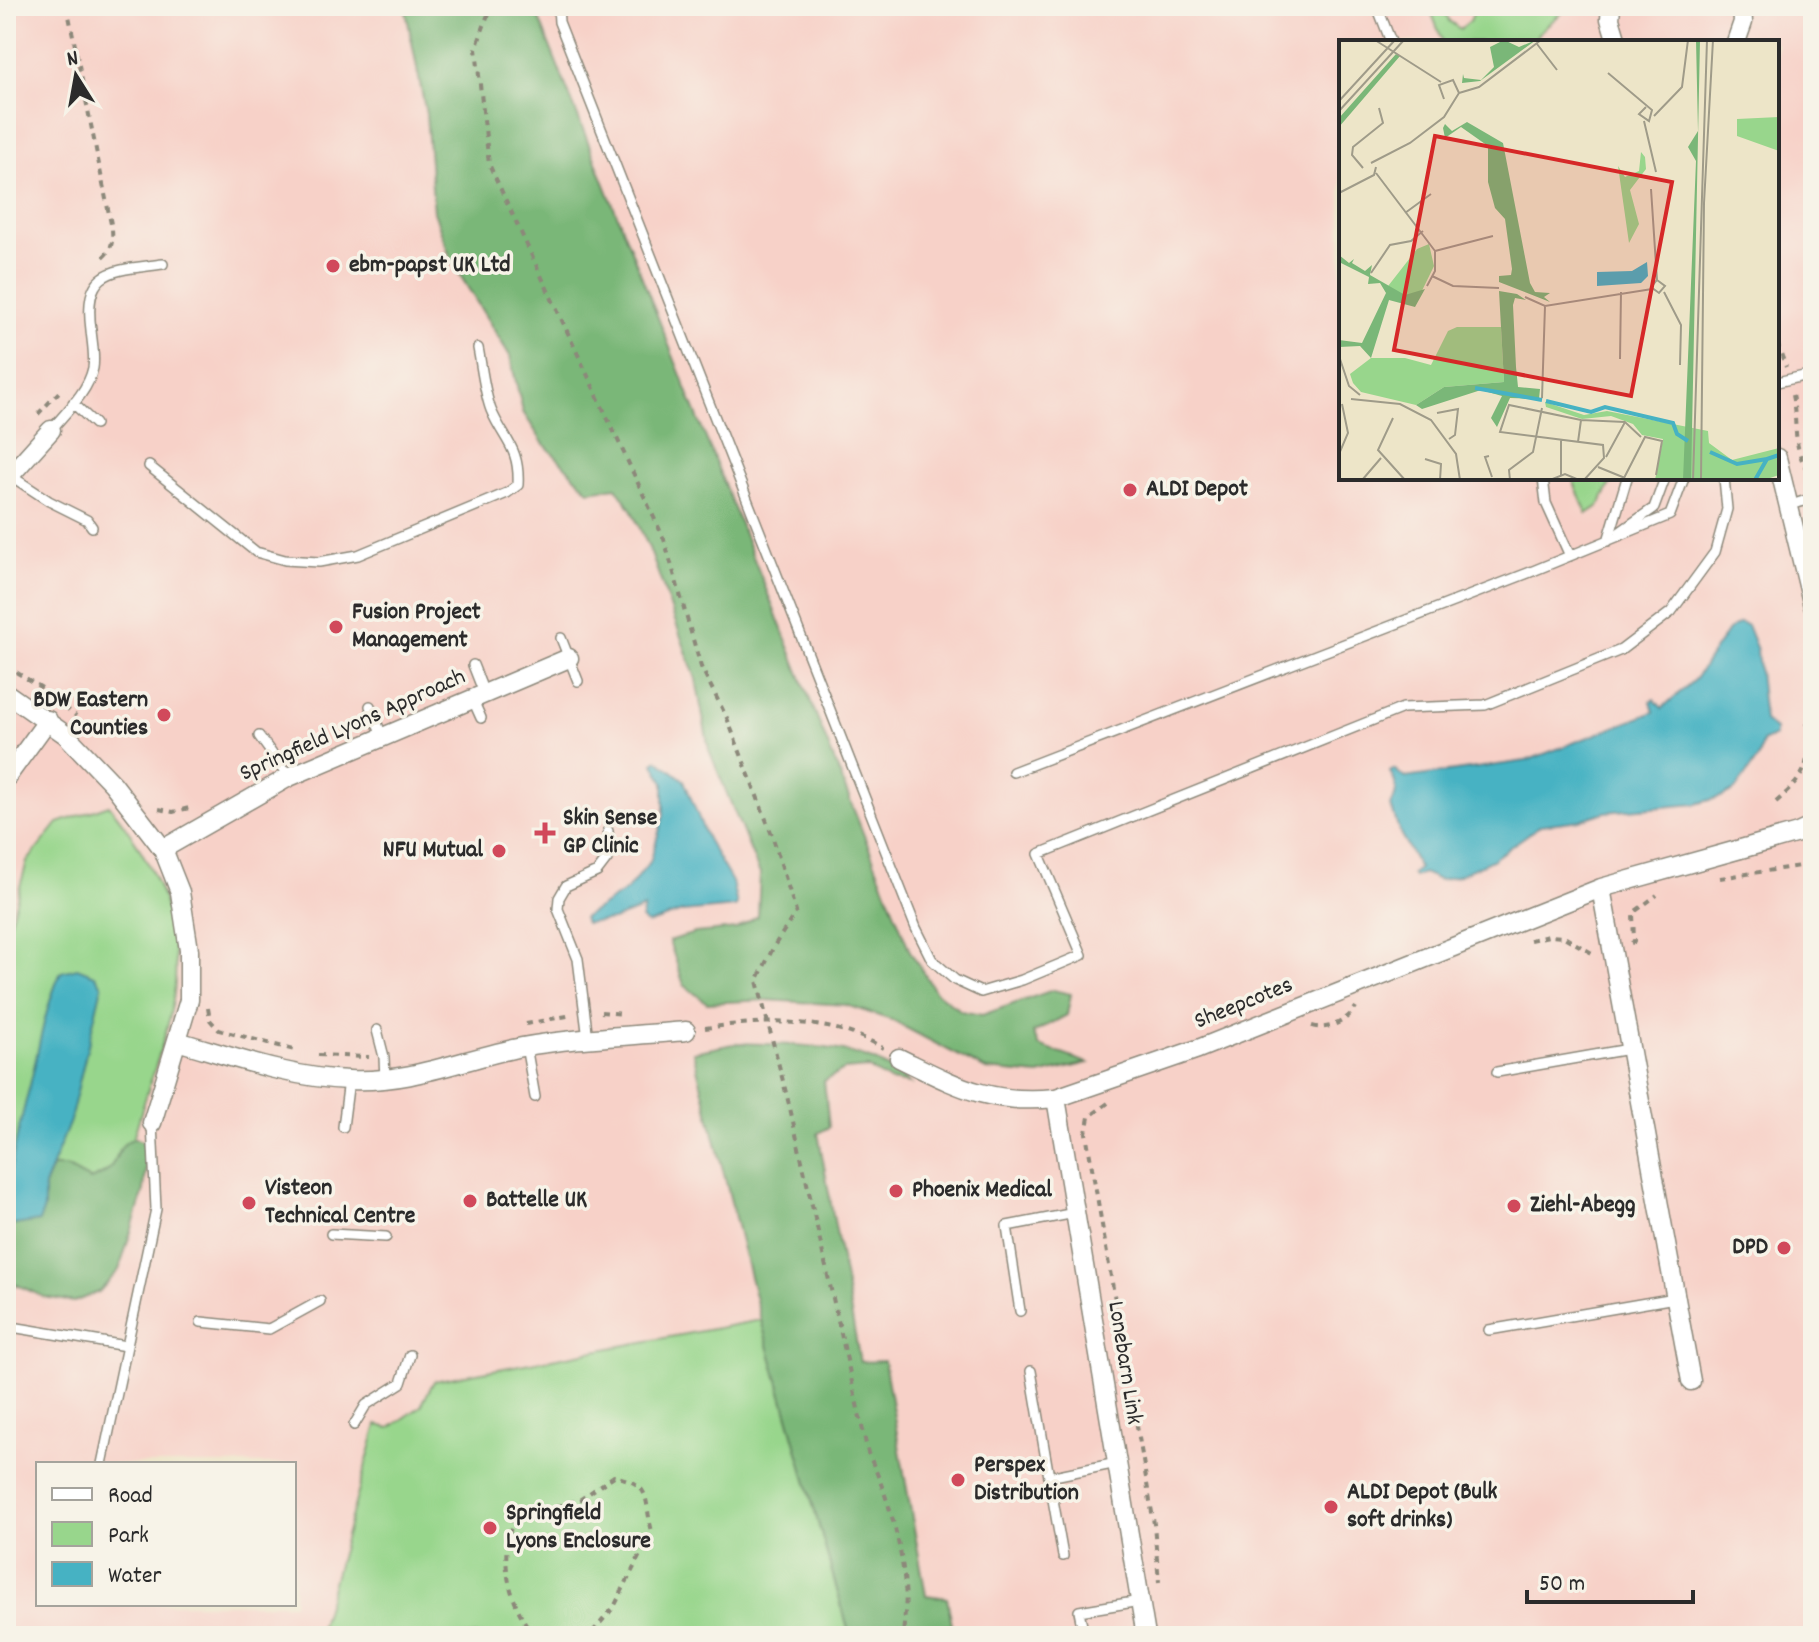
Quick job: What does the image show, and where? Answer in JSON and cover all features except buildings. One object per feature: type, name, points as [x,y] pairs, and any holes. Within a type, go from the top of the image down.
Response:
[{"type":"street","points":[[1611,6],[1613,40]]},
{"type":"street","points":[[1737,40],[1743,22],[1742,6]]},
{"type":"street","points":[[7,476],[51,430]]},
{"type":"street","points":[[1779,467],[1813,606]]},
{"type":"street","name":"Springfield Lyons Approach","points":[[163,849],[289,777],[569,658]]},
{"type":"street","points":[[6,693],[66,735],[113,784],[163,849],[180,892],[189,950],[189,1000],[152,1123]]},
{"type":"street","points":[[6,778],[48,720]]},
{"type":"street","name":"Sheepcotes","points":[[899,1058],[950,1083],[988,1097],[1056,1098],[1198,1049],[1601,888],[1798,833],[1813,826]]},
{"type":"street","points":[[1601,888],[1691,1381]]},
{"type":"street","points":[[177,1041],[305,1075],[349,1080],[385,1079],[439,1070],[526,1046],[686,1031]]},
{"type":"street","name":"Lonebarn Link","points":[[1056,1098],[1146,1636]]},
{"type":"lane","points":[[558,6],[559,22],[916,928],[932,960],[955,980],[981,992],[1022,980],[1082,955],[1039,854],[1403,708],[1485,705],[1621,650],[1671,612],[1715,552],[1727,509],[1724,480]]},
{"type":"lane","points":[[1377,6],[1390,40]]},
{"type":"lane","points":[[51,430],[85,389],[93,368],[89,303],[92,288],[99,279],[126,269],[163,264]]},
{"type":"lane","points":[[149,466],[256,552],[285,560],[319,562],[358,555],[507,493],[518,485],[519,466],[512,446],[492,412],[478,348]]},
{"type":"lane","points":[[1779,382],[1813,374]]},
{"type":"lane","points":[[73,403],[95,424]]},
{"type":"lane","points":[[7,476],[87,520],[92,527]]},
{"type":"lane","points":[[1543,480],[1546,503],[1570,556]]},
{"type":"lane","points":[[1608,541],[1626,480]]},
{"type":"lane","points":[[1608,541],[1654,508],[1664,480]]},
{"type":"lane","points":[[1013,772],[1670,515],[1683,480]]},
{"type":"lane","points":[[1788,506],[1813,498]]},
{"type":"lane","points":[[561,638],[578,681]]},
{"type":"lane","points":[[473,665],[481,718]]},
{"type":"lane","points":[[370,706],[382,736]]},
{"type":"lane","points":[[259,736],[289,777]]},
{"type":"lane","points":[[588,1039],[578,959],[558,909],[559,898],[566,886],[597,872],[605,863],[610,855],[608,831]]},
{"type":"lane","points":[[377,1030],[384,1057],[385,1079]]},
{"type":"lane","points":[[526,1046],[535,1097]]},
{"type":"lane","points":[[1497,1072],[1629,1049]]},
{"type":"lane","points":[[343,1127],[349,1080]]},
{"type":"lane","points":[[102,1462],[156,1209],[152,1123]]},
{"type":"lane","points":[[1020,1311],[1007,1226],[1075,1213]]},
{"type":"lane","points":[[331,1234],[386,1237]]},
{"type":"lane","points":[[1489,1330],[1675,1298]]},
{"type":"lane","points":[[201,1322],[269,1329],[320,1301]]},
{"type":"lane","points":[[6,1326],[126,1346]]},
{"type":"lane","points":[[354,1425],[366,1405],[401,1383],[410,1355]]},
{"type":"lane","points":[[1031,1371],[1063,1556]]},
{"type":"lane","points":[[1049,1477],[1117,1463]]},
{"type":"lane","points":[[1084,1636],[1079,1611],[1140,1601]]},
{"type":"path","points":[[67,6],[112,229],[113,243],[99,261]]},
{"type":"path","points":[[498,6],[487,17],[476,49],[489,164],[664,539],[701,667],[727,718],[772,835],[796,912],[774,946],[757,981],[790,1108],[868,1453],[877,1472],[899,1545],[906,1588],[903,1636]]},
{"type":"path","points":[[1779,347],[1782,354]]},
{"type":"path","points":[[31,422],[67,385]]},
{"type":"path","points":[[1795,408],[1794,434],[1804,470],[1813,478]]},
{"type":"path","points":[[1776,802],[1802,776],[1809,753],[1807,721]]},
{"type":"path","points":[[1714,879],[1813,864]]},
{"type":"path","points":[[1634,942],[1633,913],[1643,903],[1669,890]]},
{"type":"path","points":[[1112,1100],[1089,1117],[1086,1133],[1154,1524],[1159,1594]]},
{"type":"path","points":[[534,1636],[518,1611],[505,1562],[507,1536],[514,1520],[581,1499],[614,1476],[641,1486],[649,1503],[647,1512],[652,1531],[614,1607],[589,1636]]},
{"type":"shaded area","points":[[6,6],[1813,6],[1813,1636],[954,1636],[947,1599],[926,1595],[884,1361],[434,1381],[421,1406],[390,1428],[377,1425],[318,1636],[6,1636]]},
{"type":"green space","points":[[405,6],[534,6],[910,951],[935,991],[961,1011],[982,1015],[1053,990],[1071,994],[1067,1015],[1033,1033],[1039,1046],[1088,1063],[1039,1075],[986,1070],[891,1020],[846,1005],[767,1000],[707,1003],[684,985],[669,941],[695,933],[736,929],[758,916],[760,874],[709,750],[696,679],[649,548],[631,509],[616,487],[589,491],[543,443],[523,412],[510,356],[452,262],[434,212],[426,114]]},
{"type":"green space","points":[[1429,6],[1442,6],[1449,21],[1460,29],[1470,21],[1476,6],[1570,6],[1538,33],[1535,40],[1442,40]]},
{"type":"green space","points":[[1573,480],[1613,480],[1599,506],[1587,514]]},
{"type":"green space","points":[[109,805],[145,858],[163,897],[173,938],[175,978],[166,1032],[92,1279],[6,1260],[6,936],[27,862],[58,823]]},
{"type":"green space","points":[[739,1043],[807,1046],[851,1053],[892,1070],[910,1084],[890,1081],[868,1068],[844,1070],[824,1081],[829,1127],[818,1133],[860,1362],[884,1361],[926,1595],[947,1598],[954,1636],[850,1636],[761,1320],[693,1052]]},
{"type":"green space","points":[[136,1138],[143,1142],[147,1156],[144,1190],[119,1270],[99,1292],[74,1302],[44,1297],[6,1280],[6,1218],[15,1225],[44,1209],[44,1186],[52,1167],[66,1167],[90,1180],[107,1171],[122,1146]]},
{"type":"green space","points":[[761,1320],[850,1636],[318,1636],[377,1425],[390,1428],[421,1406],[434,1381]]},
{"type":"water","points":[[1740,623],[1747,625],[1757,650],[1764,721],[1775,730],[1775,736],[1762,742],[1758,758],[1735,790],[1696,804],[1605,812],[1580,820],[1541,825],[1492,860],[1457,876],[1439,880],[1423,873],[1414,877],[1412,874],[1419,868],[1400,833],[1391,806],[1396,789],[1390,772],[1394,769],[1405,778],[1526,761],[1654,712],[1651,701],[1654,699],[1662,708],[1695,679],[1728,630]]},
{"type":"water","points":[[658,760],[684,780],[707,839],[732,882],[737,905],[682,912],[647,924],[641,919],[644,908],[613,920],[585,923],[583,918],[627,890],[650,862],[664,815],[664,783],[654,763]]},
{"type":"water","points":[[77,968],[95,975],[102,986],[70,1121],[44,1186],[44,1209],[39,1221],[15,1225],[6,1218],[8,1184],[43,1028],[61,972]]},
{"type":"place","name":"ebm-papst UK Ltd","points":[[333,266]]},
{"type":"place","name":"ALDI Depot","points":[[1130,490]]},
{"type":"place","name":"Fusion Project Management","points":[[336,627]]},
{"type":"place","name":"BDW Eastern Counties","points":[[164,715]]},
{"type":"place","name":"Skin Sense GP Clinic","points":[[545,833]]},
{"type":"place","name":"NFU Mutual","points":[[499,851]]},
{"type":"place","name":"Phoenix Medical","points":[[896,1191]]},
{"type":"place","name":"Battelle UK","points":[[470,1201]]},
{"type":"place","name":"Visteon Technical Centre","points":[[249,1203]]},
{"type":"place","name":"Ziehl-Abegg","points":[[1514,1206]]},
{"type":"place","name":"DPD","points":[[1784,1248]]},
{"type":"place","name":"Perspex Distribution","points":[[958,1480]]},
{"type":"place","name":"ALDI Depot (Bulk soft drinks)","points":[[1331,1507]]},
{"type":"place","name":"Springfield Lyons Enclosure","points":[[490,1528]]}]
